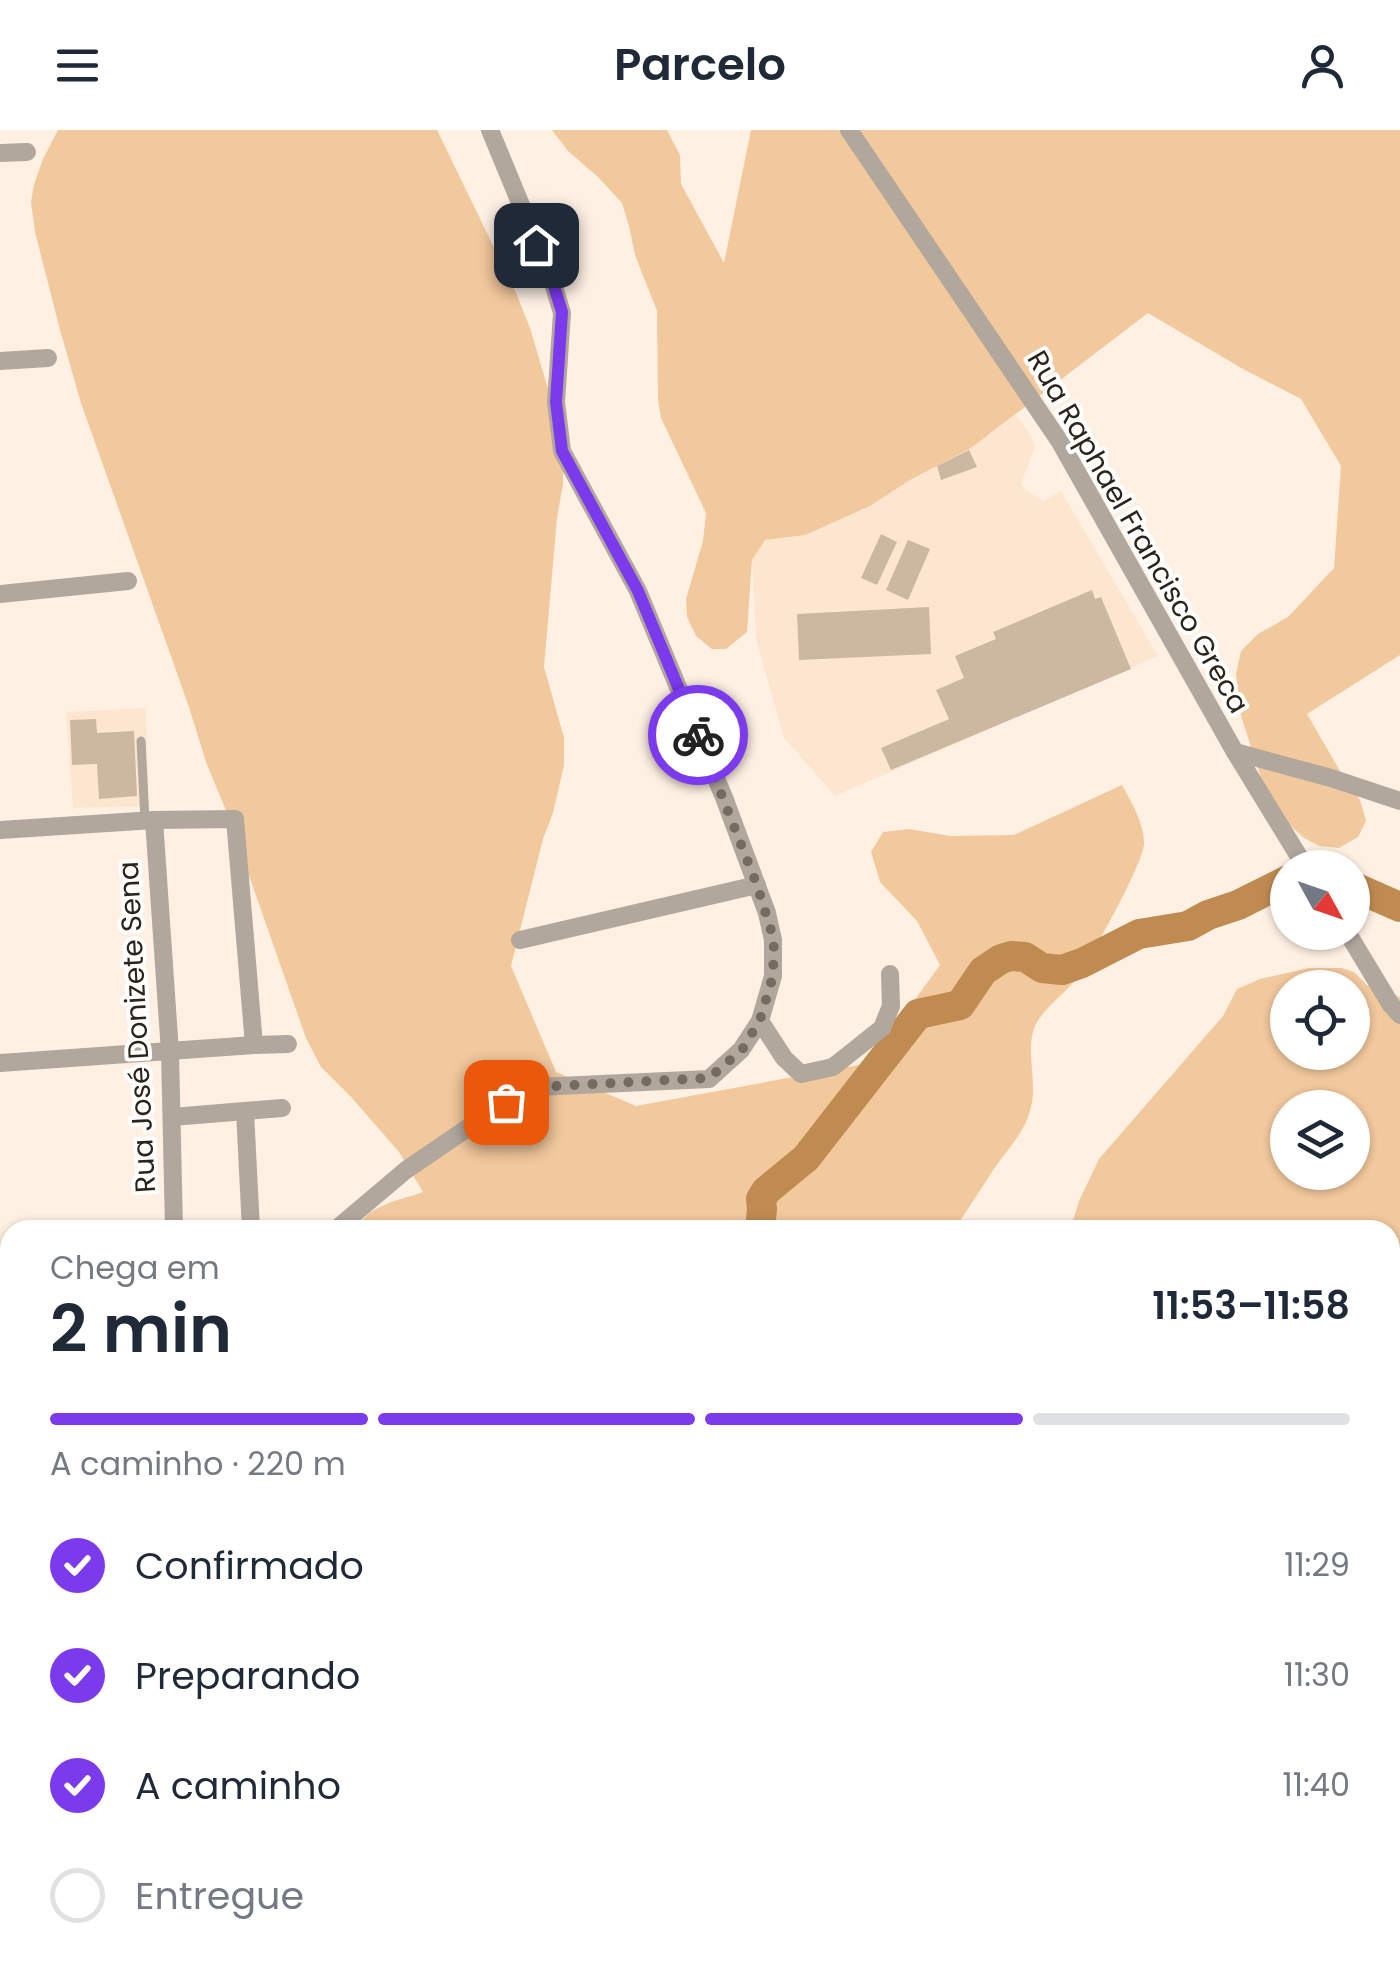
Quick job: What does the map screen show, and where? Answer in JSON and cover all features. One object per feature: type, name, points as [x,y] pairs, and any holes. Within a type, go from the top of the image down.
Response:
[{"type":"street","points":[[347,1220],[406,1170],[506,1102],[537,1087],[709,1078],[742,1050],[760,1020],[773,976],[774,940],[757,885],[674,673],[638,591],[562,451],[556,402],[562,312],[490,130]]},
{"type":"street","name":"Rua Raphael Francisco Greca","points":[[849,130],[1060,442],[1235,752],[1295,850]]},
{"type":"street","points":[[0,152],[26,152]]},
{"type":"street","points":[[0,361],[48,358]]},
{"type":"street","points":[[0,594],[128,581]]},
{"type":"street","points":[[1235,752],[1400,801]]},
{"type":"street","points":[[0,830],[235,819],[254,1044]]},
{"type":"street","name":"Rua José Donizete Sena","points":[[149,821],[170,1052],[174,1220]]},
{"type":"street","points":[[520,940],[757,885]]},
{"type":"street","points":[[1358,950],[1400,1015]]},
{"type":"street","points":[[760,1020],[784,1058],[801,1074],[833,1067],[882,1028],[891,1006],[890,974]]},
{"type":"street","points":[[0,1064],[288,1044]]},
{"type":"street","points":[[172,1118],[282,1108]]},
{"type":"street","points":[[245,1111],[250,1220]]},
{"type":"lane","points":[[141,741],[149,821]]},
{"type":"shaded area","points":[[58,130],[437,130],[530,328],[563,452],[544,667],[564,738],[564,765],[511,966],[556,1072],[636,1106],[869,1063],[940,965],[917,921],[880,882],[871,852],[883,832],[909,829],[950,836],[1014,835],[1122,785],[1142,827],[1142,853],[1079,974],[1036,1024],[1031,1043],[1033,1097],[1029,1115],[961,1220],[362,1220],[376,1209],[423,1192],[399,1152],[321,1067],[306,1038],[81,403],[35,232],[31,202],[43,159]]},
{"type":"shaded area","points":[[552,130],[667,130],[680,155],[681,184],[724,263],[751,130],[1400,130],[1400,655],[1307,714],[1360,800],[1366,821],[1358,837],[1339,848],[1319,846],[1284,820],[1263,784],[1241,716],[1236,674],[1241,651],[1258,634],[1288,617],[1334,568],[1341,466],[1301,399],[1148,313],[971,448],[870,506],[805,535],[765,540],[752,560],[747,632],[726,649],[712,649],[696,636],[687,617],[686,599],[703,541],[706,513],[661,418],[657,311],[635,255],[622,203]]},
{"type":"shaded area","points":[[1016,415],[1035,447],[1021,483],[1043,501],[1061,491],[1158,656],[835,796],[784,738],[756,639],[752,560],[765,540],[805,535],[870,506],[971,448]]},
{"type":"shaded area","points":[[146,708],[149,806],[73,808],[66,712]]},
{"type":"shaded area","points":[[1342,968],[1348,970],[1300,970]]},
{"type":"shaded area","points":[[1270,977],[1270,1070],[1370,1070],[1370,986],[1400,997],[1400,1220],[1073,1220],[1099,1159],[1223,1016],[1237,989]]},
{"type":"building","points":[[969,450],[977,467],[941,480],[937,466]]},
{"type":"building","points":[[881,534],[897,542],[877,585],[861,578]]},
{"type":"building","points":[[908,540],[930,549],[908,600],[886,590]]},
{"type":"building","points":[[1092,590],[1095,599],[1101,597],[1131,669],[891,770],[881,748],[949,719],[936,690],[964,678],[955,656],[996,639],[993,632]]},
{"type":"building","points":[[929,607],[931,654],[799,660],[797,614]]},
{"type":"building","points":[[96,719],[97,733],[134,731],[137,796],[99,799],[97,764],[72,765],[70,720]]},
{"type":"waterway","points":[[761,1220],[761,1199],[766,1191],[806,1158],[918,1014],[960,1005],[983,971],[1001,959],[1025,957],[1042,968],[1062,970],[1139,934],[1188,926],[1270,889]]},
{"type":"waterway","points":[[1370,894],[1400,907]]},
{"type":"way so far","points":[[506,1102],[537,1087],[709,1078],[742,1050],[760,1020],[773,976],[774,940],[757,885],[698,735]]},
{"type":"route","points":[[536,245],[562,312],[556,402],[562,451],[638,591],[698,735]]}]
